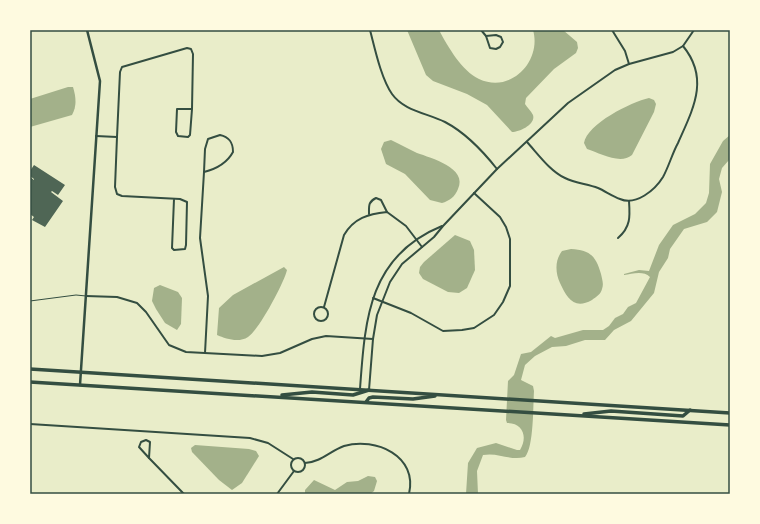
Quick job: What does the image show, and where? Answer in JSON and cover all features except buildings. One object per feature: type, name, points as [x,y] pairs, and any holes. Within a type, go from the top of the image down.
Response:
[{"type":"main road","points":[[30,369],[730,413]]},
{"type":"main road","points":[[30,382],[730,425]]},
{"type":"main road","points":[[271,396],[312,392],[353,395],[369,390]]},
{"type":"main road","points":[[366,402],[369,398],[373,397],[413,399],[444,395]]},
{"type":"main road","points":[[570,415],[611,411],[683,416],[690,410]]},
{"type":"street","points":[[80,385],[99,73],[86,30]]},
{"type":"street","points":[[370,30],[386,82],[396,98],[408,108],[443,121],[463,133],[475,143],[497,169]]},
{"type":"street","points":[[482,30],[486,36],[490,48],[496,49],[500,47],[502,42],[501,37],[496,35],[486,36]]},
{"type":"street","points":[[612,30],[625,51],[629,64]]},
{"type":"street","points":[[369,390],[372,339],[382,300],[390,282],[402,264],[434,237],[497,169],[568,103],[605,76],[629,64],[663,56],[683,46],[694,30]]},
{"type":"street","points":[[527,142],[560,175],[572,181],[597,188],[620,200],[629,201],[643,196],[661,181],[691,116],[696,95],[698,76],[692,58],[683,46]]},
{"type":"street","points":[[174,199],[172,248],[174,250],[182,250],[186,245],[188,204],[185,200],[174,199],[122,196],[117,194],[115,187],[120,72],[122,67],[184,48],[190,48],[193,54],[192,109],[190,135],[188,137],[178,136],[176,132],[177,109],[192,109]]},
{"type":"street","points":[[204,172],[212,170],[230,157],[233,152],[233,146],[226,137],[220,135],[208,139],[205,149],[200,238],[208,296],[205,353]]},
{"type":"street","points":[[96,136],[117,137]]},
{"type":"street","points":[[373,298],[382,300],[411,313],[437,329],[449,331],[474,328],[485,322],[497,311],[510,286],[510,240],[506,227],[500,217],[474,193]]},
{"type":"street","points":[[368,214],[371,200],[376,198],[381,200],[387,212],[402,222],[422,247]]},
{"type":"street","points":[[618,238],[623,234],[630,218],[629,201]]},
{"type":"street","points":[[324,307],[344,235],[355,222],[368,214],[387,212]]},
{"type":"street","points":[[360,390],[364,338],[368,312],[373,298],[391,264],[406,247],[443,226]]},
{"type":"street","points":[[86,296],[117,297],[133,301],[142,307],[169,345],[186,352],[262,356],[280,353],[318,338],[333,336],[372,339]]},
{"type":"street","points":[[319,307],[324,307],[328,311],[327,316],[324,320],[317,320],[314,316],[314,310],[319,307]]},
{"type":"street","points":[[30,424],[250,438],[268,443],[293,459],[300,458],[305,463]]},
{"type":"street","points":[[149,458],[150,442],[146,440],[141,442],[139,447],[149,458],[184,494]]},
{"type":"street","points":[[305,463],[319,460],[345,446],[366,445],[384,447],[394,453],[405,464],[410,480],[409,494]]},
{"type":"street","points":[[293,459],[290,465],[294,471]]},
{"type":"street","points":[[294,471],[302,471],[305,463]]},
{"type":"street","points":[[277,494],[294,471]]},
{"type":"lane","points":[[30,301],[76,295],[86,296]]},
{"type":"shaded area","points":[[407,30],[439,30],[451,51],[467,70],[479,79],[491,82],[502,82],[513,78],[521,72],[533,53],[535,42],[533,30],[563,30],[577,42],[578,48],[576,53],[554,69],[526,98],[525,104],[533,115],[532,121],[527,127],[519,131],[512,132],[487,105],[467,94],[433,81],[426,75]]},
{"type":"shaded area","points":[[68,87],[73,87],[75,98],[75,108],[72,115],[30,127],[30,99]]},
{"type":"shaded area","points":[[649,98],[654,100],[656,104],[654,112],[632,155],[627,158],[616,159],[587,149],[584,143],[587,136],[601,121],[621,109]]},
{"type":"shaded area","points":[[730,135],[729,160],[722,168],[719,179],[722,192],[717,212],[707,222],[684,229],[670,249],[668,258],[659,272],[654,293],[631,321],[614,330],[605,340],[585,340],[566,346],[552,347],[535,356],[525,365],[521,380],[533,386],[534,391],[532,435],[528,452],[525,457],[520,458],[488,454],[483,455],[477,471],[478,494],[466,494],[468,463],[477,448],[496,443],[520,450],[524,440],[524,436],[520,428],[517,425],[507,423],[506,420],[508,381],[514,375],[521,354],[531,352],[551,336],[555,338],[583,330],[603,330],[609,326],[615,318],[623,314],[628,307],[636,303],[650,277],[641,273],[624,274],[639,270],[649,271],[659,245],[673,225],[695,214],[706,203],[709,193],[710,164],[723,141]]},
{"type":"shaded area","points":[[391,140],[417,153],[439,161],[453,170],[458,175],[460,182],[457,192],[449,200],[442,203],[430,200],[405,174],[386,164],[381,149],[384,142]]},
{"type":"shaded area","points":[[455,235],[470,241],[474,250],[475,270],[467,288],[459,293],[448,292],[423,279],[419,273],[420,267],[424,262]]},
{"type":"shaded area","points":[[571,249],[583,251],[591,255],[597,263],[601,274],[603,287],[601,291],[595,298],[586,303],[576,303],[568,298],[558,279],[556,266],[558,258],[562,251]]},
{"type":"shaded area","points":[[284,267],[287,270],[281,285],[253,333],[241,340],[228,339],[217,335],[219,308],[233,295]]},
{"type":"shaded area","points":[[160,285],[178,292],[182,298],[181,324],[177,330],[165,323],[152,301],[154,288]]},
{"type":"shaded area","points":[[195,445],[249,449],[256,451],[259,456],[242,483],[232,490],[219,480],[192,452],[191,448]]},
{"type":"shaded area","points":[[368,476],[375,477],[377,481],[374,491],[370,494],[305,494],[305,490],[314,480],[335,490],[347,482],[358,481]]}]
